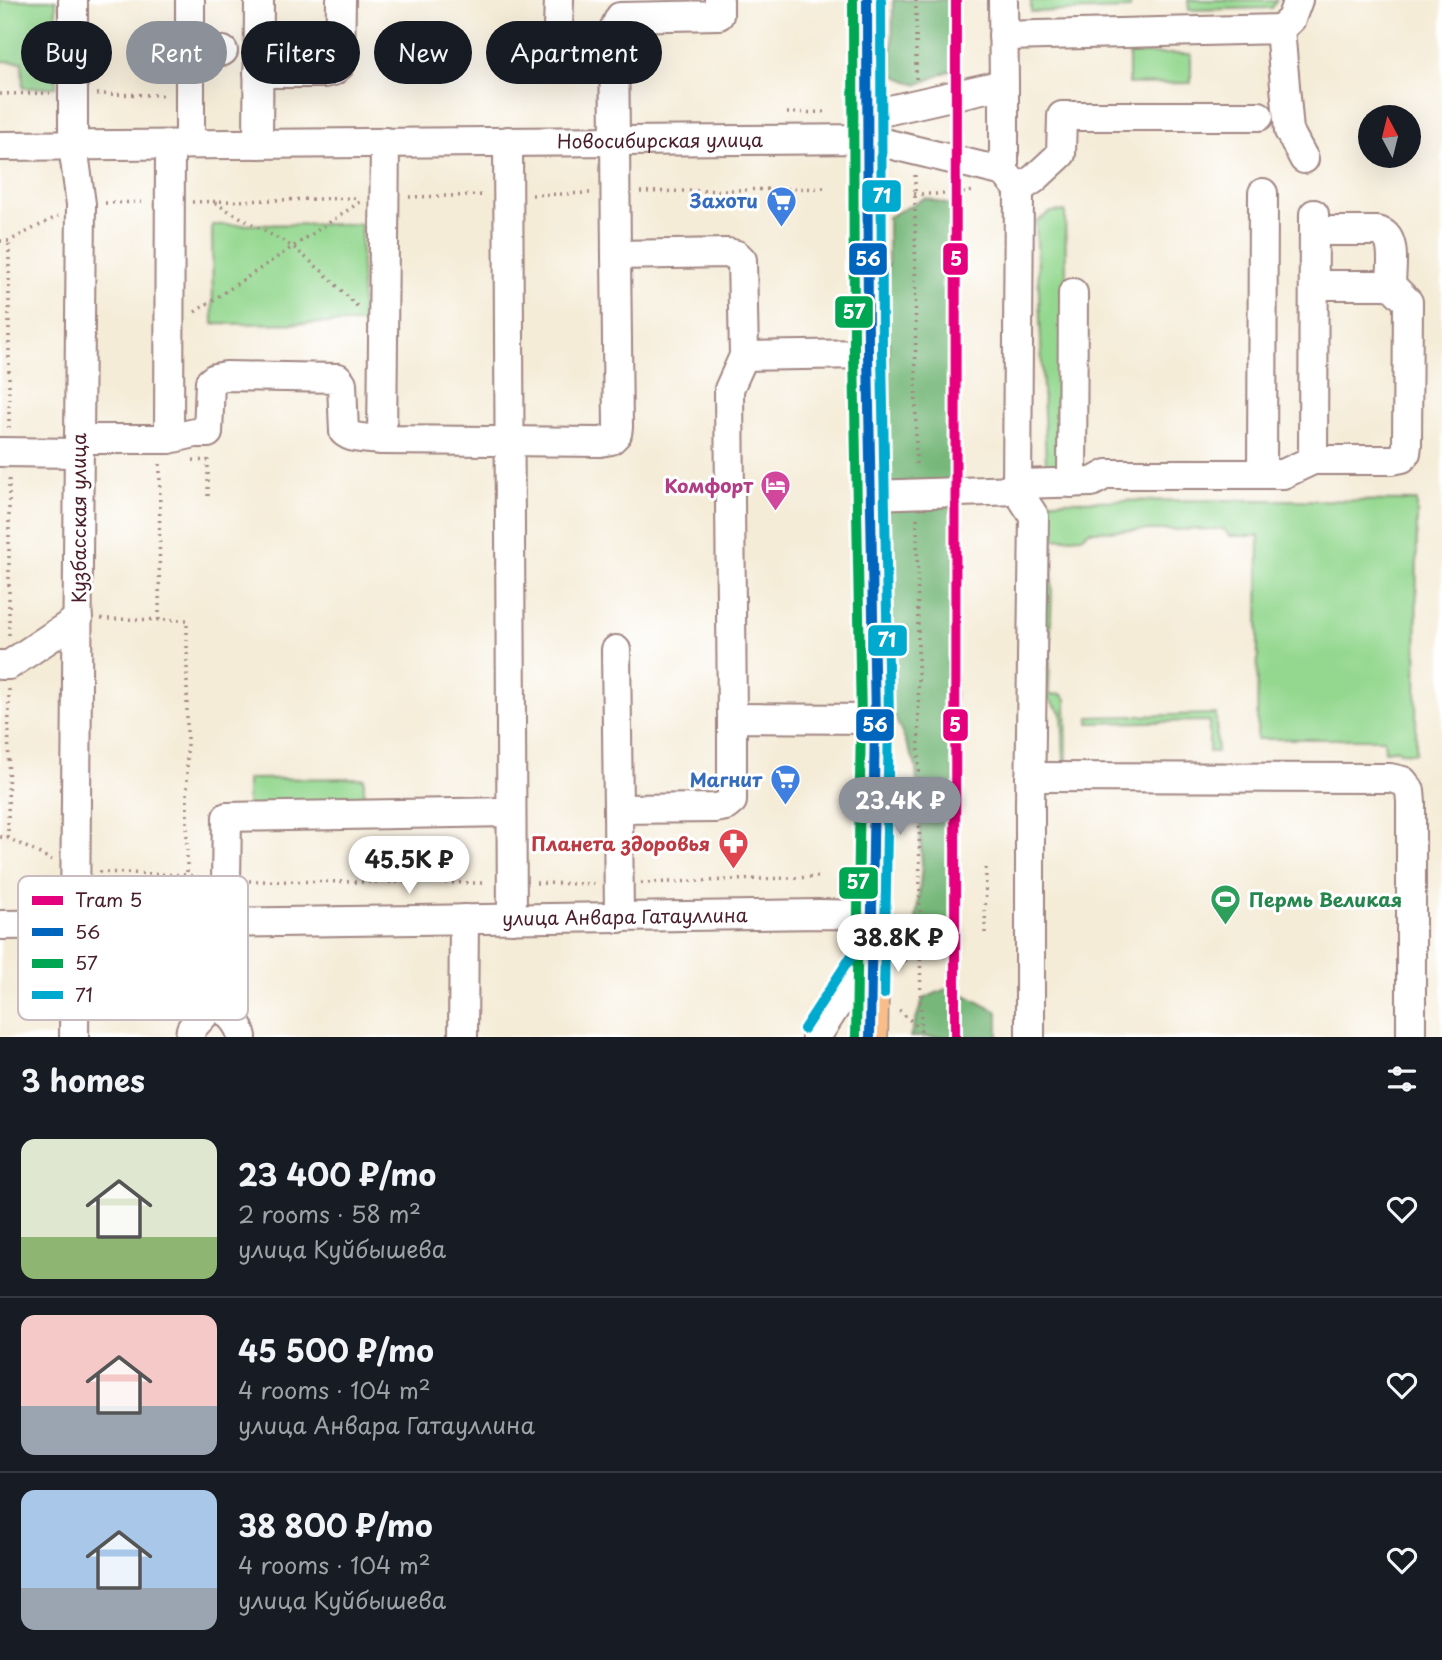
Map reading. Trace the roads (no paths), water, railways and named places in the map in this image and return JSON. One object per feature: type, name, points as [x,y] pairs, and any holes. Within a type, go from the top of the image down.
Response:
[{"type":"main road","points":[[867,0],[868,354],[875,719],[871,915],[884,962],[870,1037]]},
{"type":"street","name":"Кузбасская улица","points":[[73,0],[74,146],[82,204],[75,876]]},
{"type":"street","points":[[190,0],[190,21]]},
{"type":"street","points":[[259,0],[259,21]]},
{"type":"street","points":[[341,0],[341,21]]},
{"type":"street","points":[[4,452],[165,439],[195,433],[208,447],[209,390],[210,382],[215,377],[338,378],[342,383],[344,432],[347,436],[383,440],[600,442],[611,439],[617,434],[614,29],[617,9],[719,15],[719,0]]},
{"type":"street","points":[[1003,0],[1004,84],[1011,181],[1017,487],[1034,516],[1030,1037]]},
{"type":"street","points":[[1003,36],[1280,29],[1291,19],[1298,0]]},
{"type":"street","points":[[1280,29],[1289,131],[1304,159]]},
{"type":"street","points":[[165,439],[180,144],[186,84]]},
{"type":"street","points":[[258,84],[258,144]]},
{"type":"street","points":[[868,127],[1004,84]]},
{"type":"street","points":[[1011,181],[1034,179],[1061,154],[1062,116],[1259,116]]},
{"type":"street","name":"Новосибирская улица","points":[[0,146],[614,141],[868,127],[1011,181]]},
{"type":"street","points":[[508,141],[509,441],[505,542],[512,919]]},
{"type":"street","points":[[383,440],[385,142]]},
{"type":"street","points":[[1262,474],[1263,193]]},
{"type":"street","points":[[1313,460],[1314,222],[1384,232],[1391,246],[1391,285]]},
{"type":"street","points":[[616,254],[737,255],[743,268],[744,356],[729,389],[732,801],[726,806],[715,808],[618,809]]},
{"type":"street","points":[[872,495],[1092,482],[1107,474],[1283,474],[1313,460],[1402,458],[1406,453],[1408,302],[1391,285],[1314,285]]},
{"type":"street","points":[[1072,482],[1073,293]]},
{"type":"street","points":[[744,356],[868,354]]},
{"type":"street","points":[[4,665],[78,619]]},
{"type":"street","points":[[616,650],[619,918]]},
{"type":"street","points":[[732,718],[875,719]]},
{"type":"street","points":[[1030,777],[1390,778],[1403,781],[1410,790],[1411,802],[1410,1037]]},
{"type":"street","points":[[226,876],[226,817],[510,811]]},
{"type":"street","name":"улица Анвара Гатауллина","points":[[248,922],[871,915]]},
{"type":"street","points":[[463,1037],[464,919]]},
{"type":"street","name":"улица Анвара Гатауллина","points":[[0,925],[18,925]]},
{"type":"street","points":[[816,1037],[884,962]]},
{"type":"street","points":[[190,1037],[191,1028],[199,1020]]},
{"type":"street","points":[[234,1020],[242,1037]]},
{"type":"tram line","name":"5","points":[[955,1037],[956,0]]},
{"type":"place","name":"Захоти","points":[[781,228]]},
{"type":"place","name":"Комфорт","points":[[776,513]]},
{"type":"place","name":"Магнит","points":[[785,807]]},
{"type":"place","name":"Планета здоровья","points":[[733,871]]},
{"type":"place","name":"Пермь Великая","points":[[1226,927]]}]
